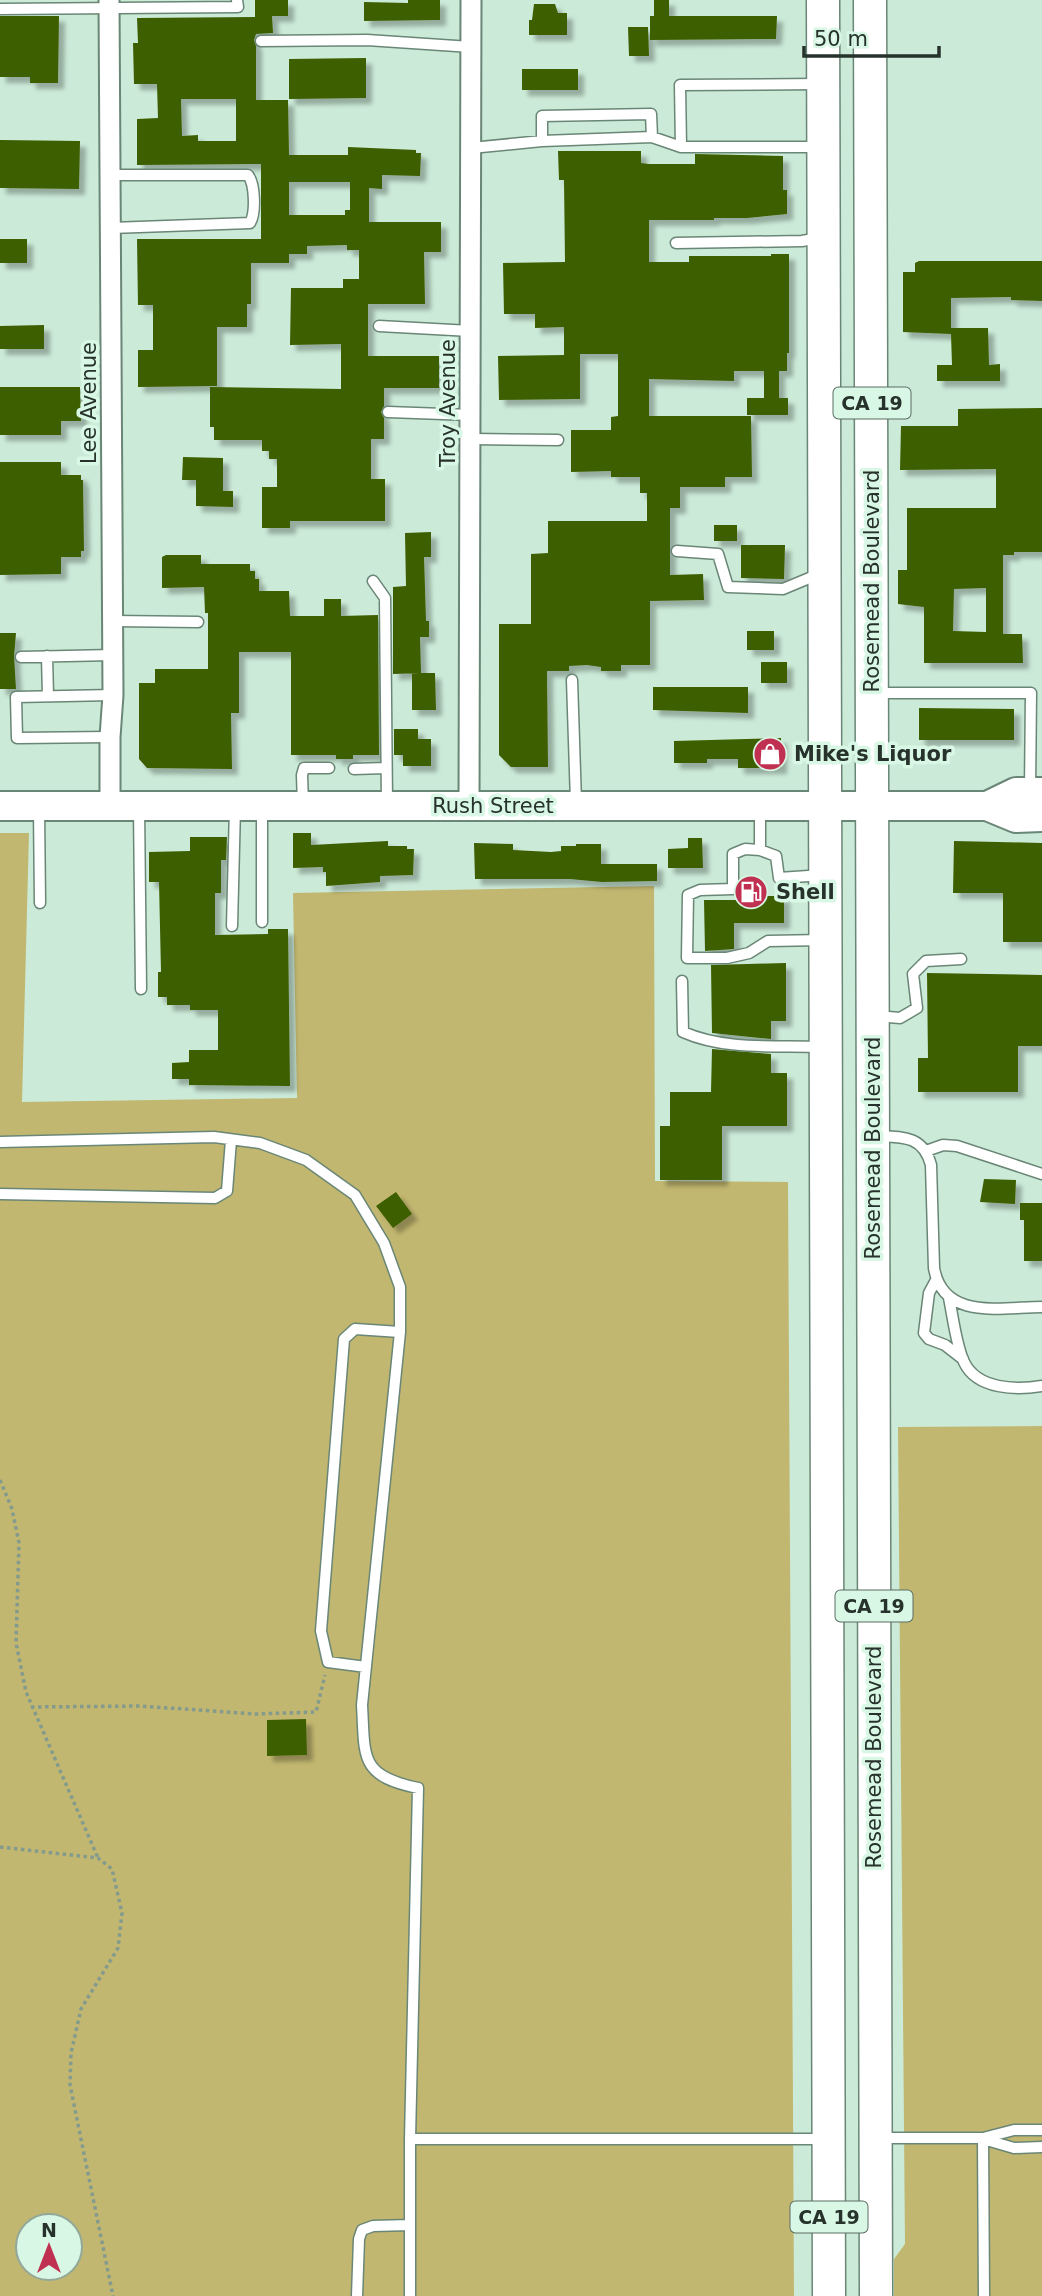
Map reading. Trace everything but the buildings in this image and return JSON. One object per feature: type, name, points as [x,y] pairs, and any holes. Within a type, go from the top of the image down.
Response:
[{"type":"main road","name":"CA 19","points":[[823,0],[830,2296]]},
{"type":"main road","name":"Rosemead Boulevard","points":[[870,0],[876,2296]]},
{"type":"main road","points":[[829,2139],[875,2138]]},
{"type":"street","name":"Troy Avenue","points":[[469,806],[471,0]]},
{"type":"street","name":"Lee Avenue","points":[[109,4],[113,621],[110,806]]},
{"type":"street","name":"Rush Street","points":[[0,806],[987,806],[1016,818],[1036,805]]},
{"type":"lane","points":[[0,9],[109,4],[238,7],[237,0]]},
{"type":"lane","points":[[261,41],[367,40],[471,47]]},
{"type":"lane","points":[[681,148],[680,85],[824,84]]},
{"type":"lane","points":[[542,141],[542,116],[652,114],[652,137]]},
{"type":"lane","points":[[471,148],[542,141],[652,137],[681,148],[824,147]]},
{"type":"lane","points":[[110,175],[248,175],[252,180],[253,217],[250,223],[111,228]]},
{"type":"lane","points":[[676,243],[802,241],[824,237]]},
{"type":"lane","points":[[379,326],[471,331]]},
{"type":"lane","points":[[388,412],[471,415]]},
{"type":"lane","points":[[471,439],[558,440]]},
{"type":"lane","points":[[677,551],[718,554],[728,587],[783,589],[826,571]]},
{"type":"lane","points":[[373,581],[385,598],[387,806]]},
{"type":"lane","points":[[113,621],[198,622]]},
{"type":"lane","points":[[22,657],[113,655]]},
{"type":"lane","points":[[47,656],[48,696]]},
{"type":"lane","points":[[572,680],[576,806]]},
{"type":"lane","points":[[873,693],[1031,693],[1036,805]]},
{"type":"lane","points":[[110,737],[16,738],[16,697],[113,695]]},
{"type":"lane","points":[[303,806],[304,768],[329,768]]},
{"type":"lane","points":[[354,769],[386,768]]},
{"type":"lane","points":[[760,805],[760,850]]},
{"type":"lane","points":[[39,806],[40,903]]},
{"type":"lane","points":[[139,806],[141,989]]},
{"type":"lane","points":[[249,806],[262,922]]},
{"type":"lane","points":[[232,926],[249,806]]},
{"type":"lane","points":[[827,875],[779,878],[776,856],[760,850],[744,849],[733,854],[733,889],[700,890],[688,895],[687,958],[727,958],[749,953],[768,941],[827,940]]},
{"type":"lane","points":[[873,1016],[900,1018],[917,1008],[913,974],[926,961],[961,959]]},
{"type":"lane","points":[[682,981],[683,1032],[703,1041],[752,1046],[827,1048]]},
{"type":"lane","points":[[872,1135],[914,1140],[926,1152],[931,1165],[936,1280],[929,1293],[924,1333],[929,1339],[945,1345],[963,1359]]},
{"type":"lane","points":[[0,1142],[214,1138],[260,1143],[306,1160],[355,1195],[384,1243],[400,1287],[400,1332],[362,1705],[365,1755],[373,1769],[393,1783],[418,1788],[410,2139],[410,2296]]},
{"type":"lane","points":[[0,1195],[215,1198],[227,1191],[231,1140]]},
{"type":"lane","points":[[926,1152],[943,1145],[957,1146],[1042,1174]]},
{"type":"lane","points":[[936,1280],[949,1298],[963,1359],[970,1371],[990,1384],[1012,1387],[1042,1386]]},
{"type":"lane","points":[[949,1298],[970,1307],[1042,1307]]},
{"type":"lane","points":[[366,1667],[328,1662],[321,1630],[344,1339],[355,1329],[400,1332]]},
{"type":"lane","points":[[875,2138],[983,2138],[1014,2130],[1042,2130]]},
{"type":"lane","points":[[983,2138],[1014,2148],[1042,2147]]},
{"type":"lane","points":[[983,2138],[984,2296]]},
{"type":"lane","points":[[410,2139],[829,2139]]},
{"type":"lane","points":[[357,2296],[359,2239],[362,2230],[373,2226],[410,2225]]},
{"type":"path","points":[[0,1480],[12,1509],[19,1543],[16,1643],[31,1707],[98,1858],[112,1869],[122,1913],[118,1948],[81,2009],[71,2053],[70,2085],[113,2296]]},
{"type":"path","points":[[31,1707],[140,1706],[256,1714],[316,1712],[328,1662]]},
{"type":"path","points":[[0,1847],[98,1858]]},
{"type":"shaded area","points":[[0,833],[29,833],[22,1102],[297,1098],[293,893],[654,886],[655,1181],[788,1182],[794,2296],[0,2296]]},
{"type":"shaded area","points":[[1042,1426],[1042,2296],[894,2296],[894,2259],[905,2244],[898,1427]]},
{"type":"place","name":"Mike's Liquor","points":[[770,754]]},
{"type":"place","name":"Shell","points":[[751,892]]}]
